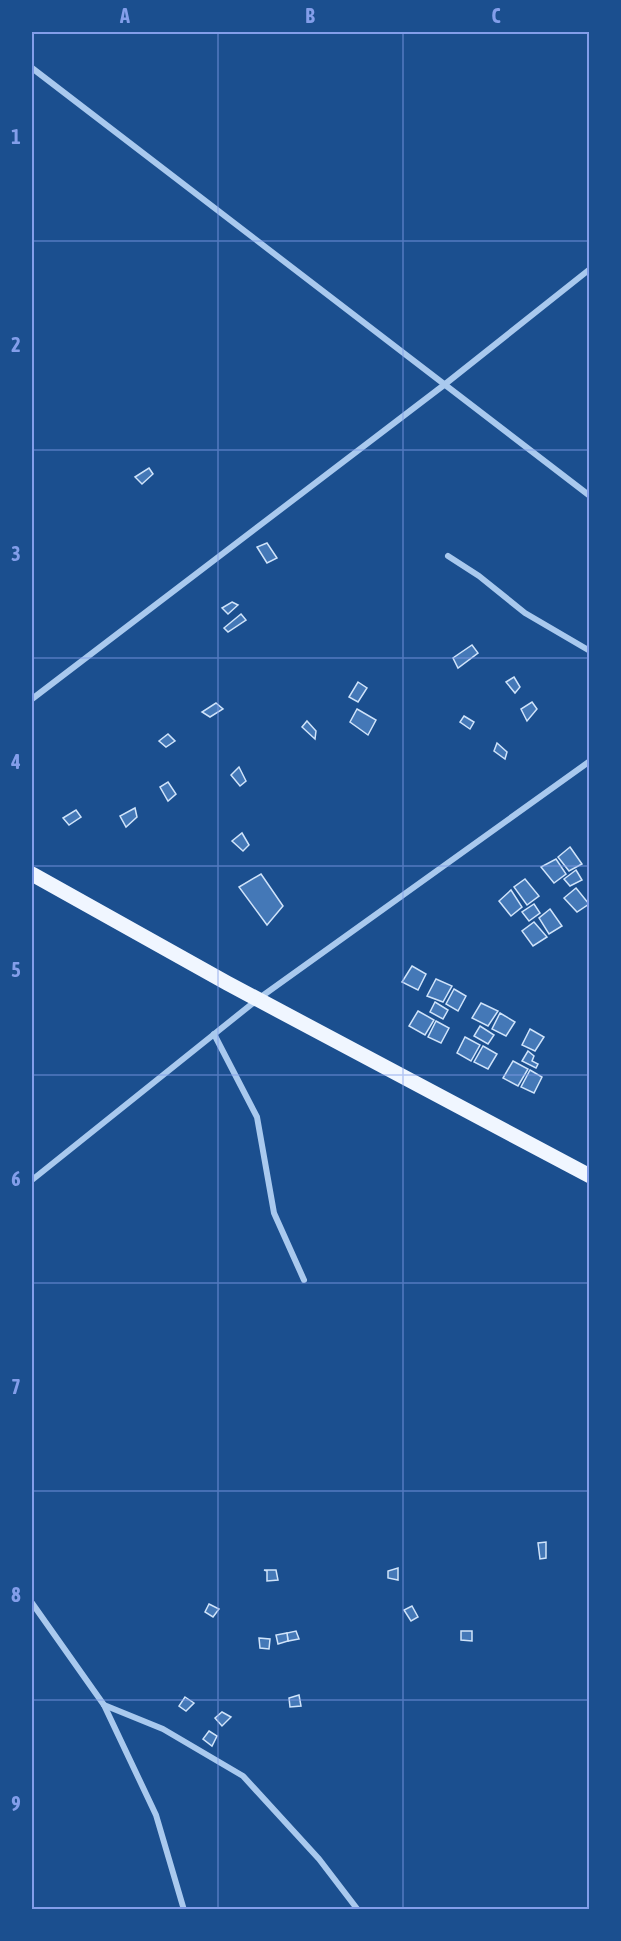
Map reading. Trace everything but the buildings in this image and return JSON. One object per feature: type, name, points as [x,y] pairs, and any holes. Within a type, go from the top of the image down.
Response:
[{"type":"main road","points":[[32,874],[258,999],[590,1176]]},
{"type":"street","points":[[32,68],[590,496]]},
{"type":"street","points":[[32,699],[444,385],[590,269]]},
{"type":"street","points":[[448,556],[479,576],[525,613],[590,651]]},
{"type":"street","points":[[32,1180],[258,999],[590,761]]},
{"type":"street","points":[[214,1034],[256,1117],[274,1213],[304,1280]]},
{"type":"street","points":[[32,1603],[104,1705],[156,1815],[184,1910]]},
{"type":"street","points":[[104,1705],[163,1729],[243,1776],[319,1859],[358,1910]]}]
